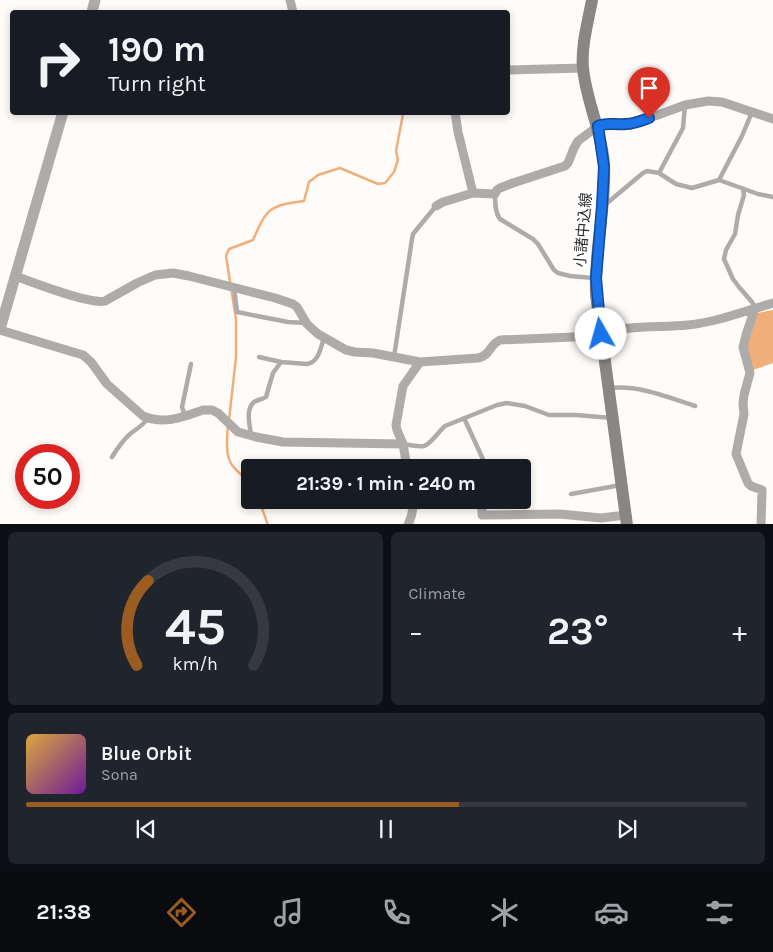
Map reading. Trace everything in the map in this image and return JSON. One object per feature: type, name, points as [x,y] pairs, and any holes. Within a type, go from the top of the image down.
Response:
[{"type":"main road","name":"小諸中込線","points":[[592,0],[583,52],[583,68],[590,102],[598,126],[604,167],[596,278],[601,334],[626,520]]},
{"type":"street","points":[[510,70],[583,68]]},
{"type":"street","points":[[436,206],[473,193],[495,194],[500,188],[565,166],[578,141],[602,124],[636,123],[685,105],[708,101],[773,119]]},
{"type":"street","points":[[61,115],[0,329],[83,355],[91,362],[107,384],[143,416],[148,418],[172,420],[208,409],[218,413],[238,432],[283,442],[365,445],[403,444]]},
{"type":"street","points":[[455,115],[473,193]]},
{"type":"street","points":[[15,276],[75,296],[101,302],[151,277],[168,273],[189,276],[293,304],[297,307],[307,324],[324,338],[346,350],[420,362],[478,358],[484,356],[500,340],[597,336],[606,332],[687,325],[709,322],[773,303]]},
{"type":"street","points":[[755,308],[743,347],[750,373],[744,395],[744,414],[736,454],[748,483],[762,490],[761,524]]},
{"type":"street","points":[[406,459],[403,444],[396,425],[403,386],[420,362]]},
{"type":"street","points":[[408,524],[413,509]]},
{"type":"street","points":[[482,520],[560,514],[579,521],[601,518],[626,520]]},
{"type":"lane","points":[[659,173],[683,128],[685,105]]},
{"type":"lane","points":[[719,180],[752,112]]},
{"type":"lane","points":[[602,206],[647,171],[659,173],[676,184],[692,188],[719,180],[758,194],[773,197]]},
{"type":"lane","points":[[743,189],[744,194],[735,234],[726,250],[724,259],[733,279],[755,308]]},
{"type":"lane","points":[[495,194],[498,217],[533,239],[554,270],[563,275],[596,278]]},
{"type":"lane","points":[[394,357],[413,234],[436,206]]},
{"type":"lane","points":[[232,287],[237,312],[307,324]]},
{"type":"lane","points":[[259,357],[281,362],[307,364],[314,362],[324,338]]},
{"type":"lane","points":[[252,436],[249,416],[250,408],[255,401],[266,397],[274,373],[281,362]]},
{"type":"lane","points":[[185,416],[182,407],[191,364]]},
{"type":"lane","points":[[609,389],[620,387],[645,390],[695,406]]},
{"type":"lane","points":[[403,444],[427,445],[445,426],[497,404],[507,403],[525,406],[548,415],[613,418]]},
{"type":"lane","points":[[112,457],[121,443],[145,423],[148,418]]},
{"type":"lane","points":[[464,418],[483,459]]},
{"type":"lane","points":[[571,494],[622,485]]},
{"type":"shaded area","points":[[773,310],[773,363],[753,370],[746,349],[757,313]]},
{"type":"waterway","points":[[229,420],[236,357],[236,319],[226,256],[229,249],[253,240],[260,224],[273,208],[304,201],[309,182],[318,175],[340,168],[378,184],[385,183],[394,172],[398,160],[396,151],[403,115]]},
{"type":"waterway","points":[[228,425],[228,456],[232,465],[241,474]]},
{"type":"waterway","points":[[262,509],[268,524]]},
{"type":"route","points":[[601,334],[596,295],[596,278],[604,167],[598,126],[602,124],[636,123],[649,118]]}]
